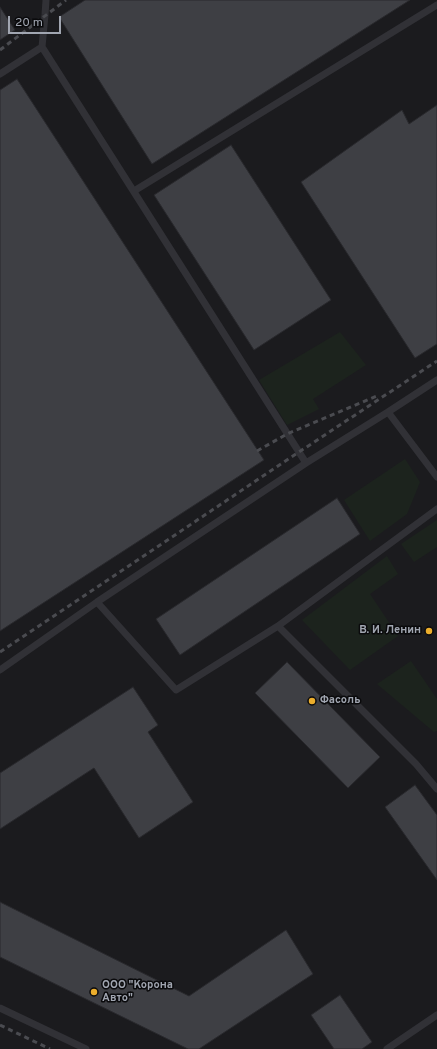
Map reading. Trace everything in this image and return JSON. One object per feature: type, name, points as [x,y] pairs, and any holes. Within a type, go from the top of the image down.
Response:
[{"type":"lane","points":[[46,0],[42,48],[306,463]]},
{"type":"lane","points":[[134,191],[437,5]]},
{"type":"lane","points":[[0,74],[42,48]]},
{"type":"lane","points":[[0,670],[97,602],[306,463],[437,380]]},
{"type":"lane","points":[[388,412],[437,477]]},
{"type":"lane","points":[[97,602],[176,690],[278,626],[437,509]]},
{"type":"lane","points":[[278,626],[416,764],[437,789]]},
{"type":"lane","points":[[0,1008],[86,1049]]},
{"type":"lane","points":[[387,1049],[437,1015]]},
{"type":"shaded area","points":[[0,0],[437,0],[437,1049],[0,1049]]},
{"type":"shaded area","points":[[340,332],[366,365],[313,399],[319,409],[287,425],[259,380]]},
{"type":"shaded area","points":[[405,459],[420,482],[407,514],[370,541],[344,500]]},
{"type":"shaded area","points":[[437,520],[437,547],[414,562],[401,544]]},
{"type":"shaded area","points":[[387,556],[398,574],[370,594],[398,636],[350,670],[302,620]]},
{"type":"shaded area","points":[[411,661],[437,699],[437,731],[434,732],[377,684]]},
{"type":"building","points":[[85,0],[410,0],[152,164],[59,17]]},
{"type":"building","points":[[0,7],[15,30],[0,40]]},
{"type":"building","points":[[17,79],[264,460],[0,631],[0,90]]},
{"type":"building","points":[[437,105],[437,344],[415,358],[301,182],[402,110],[409,124]]},
{"type":"building","points":[[231,145],[331,300],[254,350],[154,195]]},
{"type":"building","points":[[337,498],[360,534],[180,655],[156,619]]},
{"type":"building","points":[[287,662],[380,757],[348,788],[255,693]]},
{"type":"building","points":[[133,687],[158,725],[148,732],[193,802],[139,838],[94,768],[0,829],[0,773]]},
{"type":"building","points":[[415,785],[437,815],[437,880],[385,807]]},
{"type":"building","points":[[0,902],[189,996],[286,930],[313,974],[199,1049],[188,1049],[0,957]]},
{"type":"building","points":[[340,995],[372,1042],[362,1049],[334,1049],[311,1015]]},
{"type":"railway","points":[[0,50],[66,0]]},
{"type":"railway","points":[[0,652],[437,361]]},
{"type":"railway","points":[[257,451],[287,434],[379,395]]},
{"type":"railway","points":[[0,1025],[50,1049]]},
{"type":"place","name":"В. И. Ленин","points":[[429,631]]},
{"type":"place","name":"Фасоль","points":[[312,701]]},
{"type":"place","name":"ООО \"Корона Авто\"","points":[[94,992]]}]
